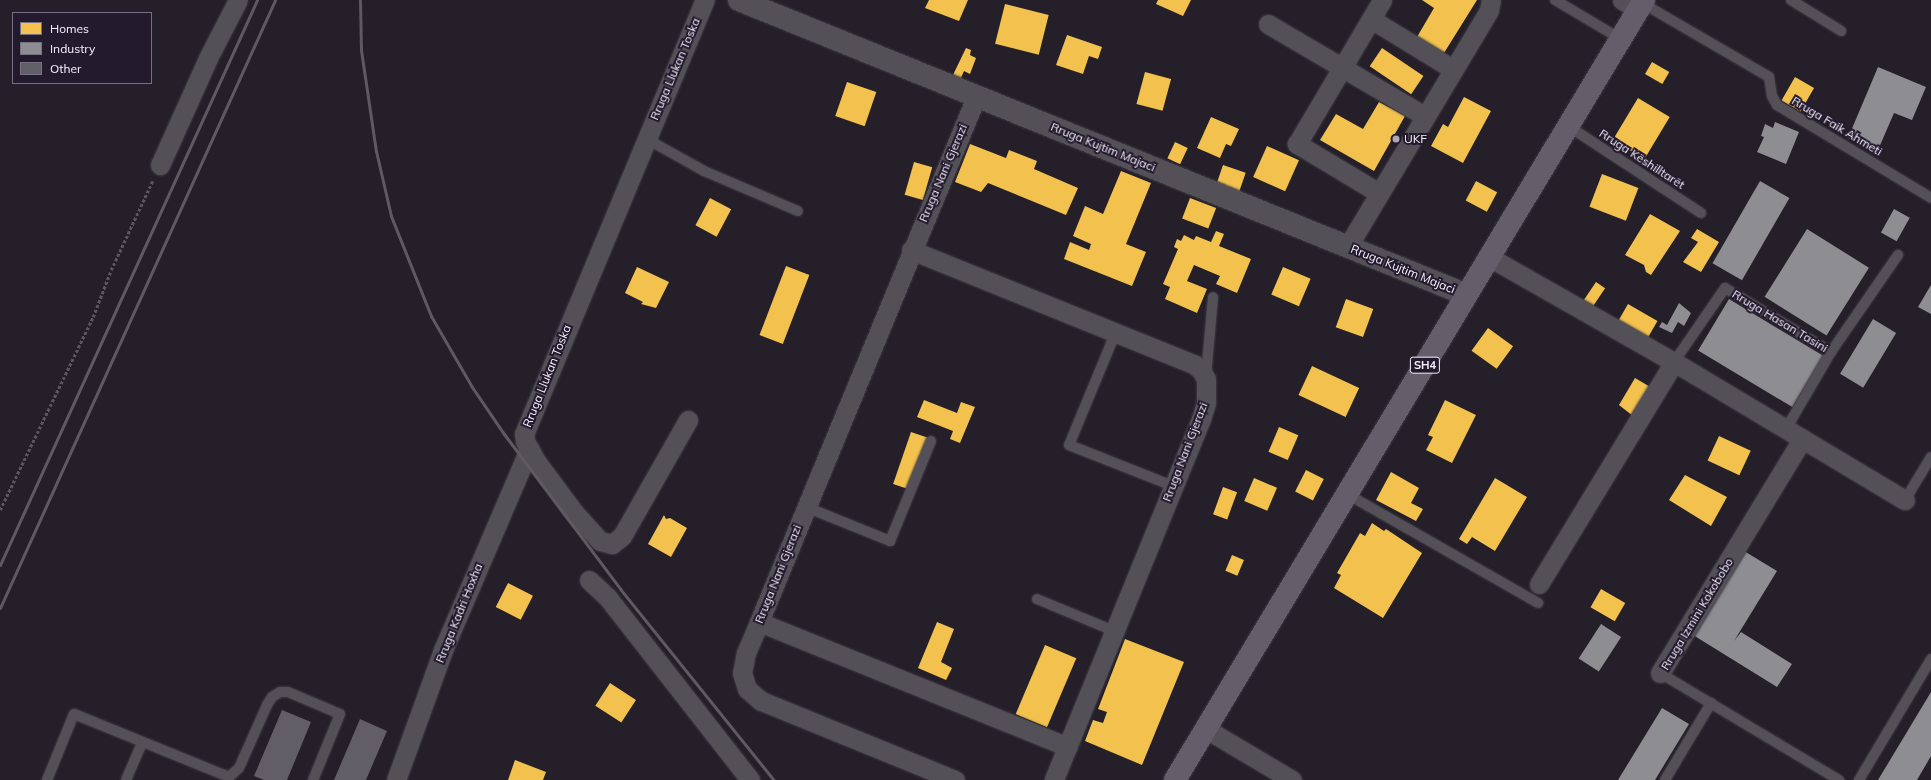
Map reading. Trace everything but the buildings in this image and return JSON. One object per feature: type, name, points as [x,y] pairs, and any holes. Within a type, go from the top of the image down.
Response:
[{"type":"main road","name":"SH4","points":[[1175,780],[1621,39],[1637,3]]},
{"type":"street","points":[[160,164],[208,58],[238,0]]},
{"type":"street","name":"Rruga Llukan Toska","points":[[688,420],[622,536],[612,544],[600,541],[573,511],[529,449],[524,434],[645,138],[705,0]]},
{"type":"street","name":"Rruga Kujtim Majaci","points":[[740,0],[1467,295]]},
{"type":"street","points":[[1379,194],[1297,144],[1382,0]]},
{"type":"street","points":[[1348,246],[1489,10],[1492,0]]},
{"type":"street","points":[[1371,19],[1454,69]]},
{"type":"street","points":[[1268,24],[1425,116]]},
{"type":"street","name":"Rruga Nani Gjerazi","points":[[955,780],[775,708],[752,695],[743,682],[742,673],[746,653],[911,250],[976,97]]},
{"type":"street","points":[[911,250],[1115,334],[1195,365],[1201,370],[1206,379]]},
{"type":"street","points":[[1489,258],[1674,362],[1905,500]]},
{"type":"street","name":"Rruga Hasan Tasini","points":[[1539,584],[1674,362]]},
{"type":"street","name":"Rruga Nani Gjerazi","points":[[1054,780],[1206,403],[1206,379]]},
{"type":"street","name":"Rruga Izmini Kokobobo","points":[[1660,673],[1802,439]]},
{"type":"street","name":"Rruga Kadri Hoxha","points":[[396,780],[443,650],[529,449]]},
{"type":"street","points":[[589,580],[608,598],[750,780]]},
{"type":"street","points":[[759,622],[1068,747]]},
{"type":"street","points":[[1206,729],[1292,780]]},
{"type":"lane","points":[[1555,0],[1621,39]]},
{"type":"lane","points":[[1791,0],[1841,31]]},
{"type":"lane","name":"Rruga Faik Ahmeti","points":[[1637,3],[1769,77],[1772,96],[1777,105],[1931,198]]},
{"type":"lane","name":"Rruga Këshilltarët","points":[[1568,126],[1702,213]]},
{"type":"lane","points":[[645,138],[704,171],[798,211]]},
{"type":"lane","name":"Rruga Hasan Tasini","points":[[1674,362],[1725,288],[1832,352],[1898,255]]},
{"type":"lane","points":[[1206,379],[1209,322],[1213,296]]},
{"type":"lane","points":[[1115,334],[1069,445],[1172,486]]},
{"type":"lane","points":[[1786,429],[1832,352]]},
{"type":"lane","points":[[806,507],[890,541],[931,441]]},
{"type":"lane","points":[[1905,500],[1931,457]]},
{"type":"lane","points":[[1347,494],[1538,603]]},
{"type":"lane","points":[[1037,599],[1114,631]]},
{"type":"lane","points":[[1859,780],[1931,659]]},
{"type":"lane","name":"Rruga Izmini Kokobobo","points":[[1660,673],[1839,780]]},
{"type":"lane","points":[[47,780],[74,714],[221,778],[229,777],[236,774],[272,697],[280,692],[288,692],[340,714],[313,780]]},
{"type":"lane","points":[[1665,780],[1711,703]]},
{"type":"lane","points":[[126,780],[142,743]]},
{"type":"path","points":[[0,510],[93,317],[111,270],[160,164]]},
{"type":"railway","points":[[0,565],[257,0]]},
{"type":"railway","points":[[0,608],[275,0]]},
{"type":"railway","points":[[360,0],[361,50],[376,151],[391,216],[431,316],[472,387],[504,434],[621,590],[774,780]]},
{"type":"place","name":"UKF","points":[[1396,139]]}]
